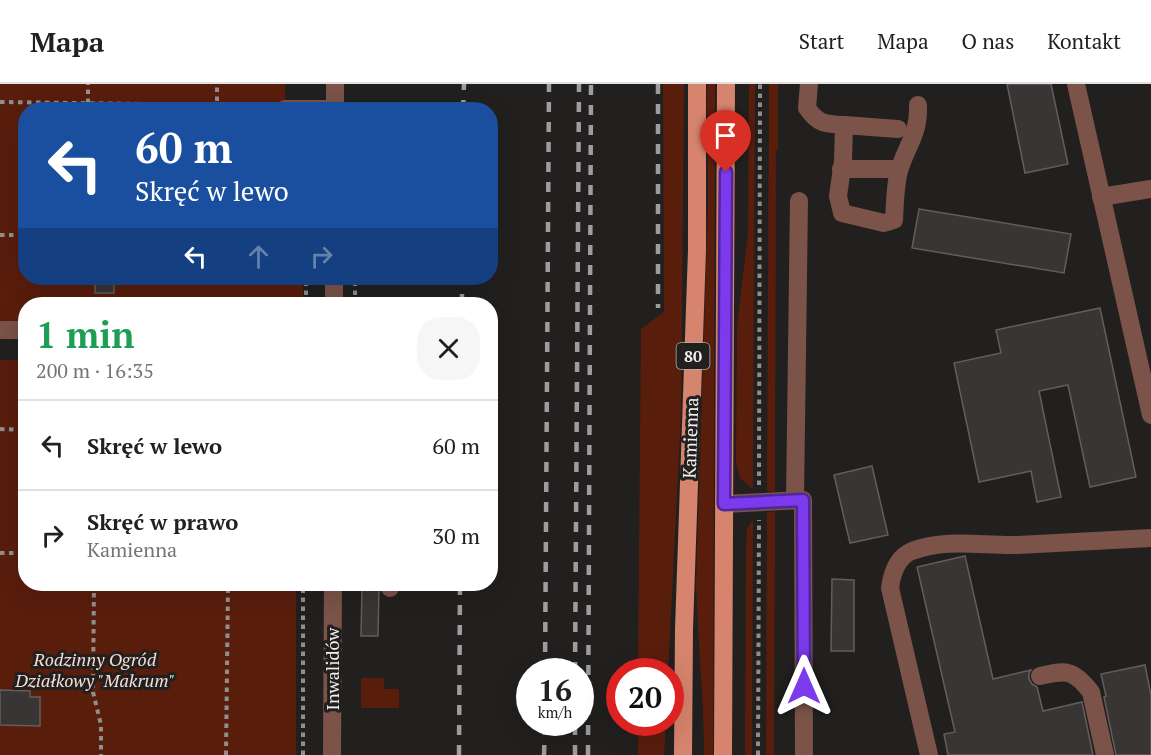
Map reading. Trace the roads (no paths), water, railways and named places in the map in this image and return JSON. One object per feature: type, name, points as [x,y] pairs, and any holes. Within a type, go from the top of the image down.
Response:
[{"type":"main road","name":"Kamienna","points":[[683,755],[684,629],[697,250],[697,84]]},
{"type":"main road","name":"Kamienna","points":[[723,755],[726,84]]},
{"type":"street","points":[[335,84],[335,102]]},
{"type":"street","points":[[809,84],[807,108],[814,118],[826,124],[898,129]]},
{"type":"street","points":[[1076,84],[1151,415]]},
{"type":"street","points":[[844,125],[843,161],[837,196],[842,213],[884,223],[894,220],[899,169],[915,134],[919,115],[918,105]]},
{"type":"street","points":[[841,169],[899,169]]},
{"type":"street","points":[[1101,197],[1151,189]]},
{"type":"street","points":[[795,500],[799,201]]},
{"type":"street","points":[[0,330],[18,330]]},
{"type":"street","points":[[724,504],[803,500],[804,755]]},
{"type":"street","points":[[929,755],[891,588],[893,572],[903,556],[912,551],[946,543],[1015,545],[1151,538]]},
{"type":"street","name":"Inwalidów","points":[[332,755],[333,591]]},
{"type":"street","points":[[1040,675],[1062,671],[1076,676],[1085,684],[1091,692],[1105,755]]},
{"type":"railway","points":[[463,102],[464,84]]},
{"type":"railway","points":[[545,658],[549,84]]},
{"type":"railway","points":[[575,658],[579,84]]},
{"type":"railway","points":[[588,755],[591,84]]},
{"type":"railway","points":[[658,84],[658,308]]},
{"type":"railway","points":[[462,285],[462,297]]},
{"type":"railway","points":[[459,755],[460,591]]},
{"type":"railway","points":[[544,755],[545,736]]},
{"type":"railway","points":[[575,736],[575,755]]},
{"type":"park label","name":"Rodzinny Ogród Działkowy \"Makrum\"","points":[[95,669]]}]
